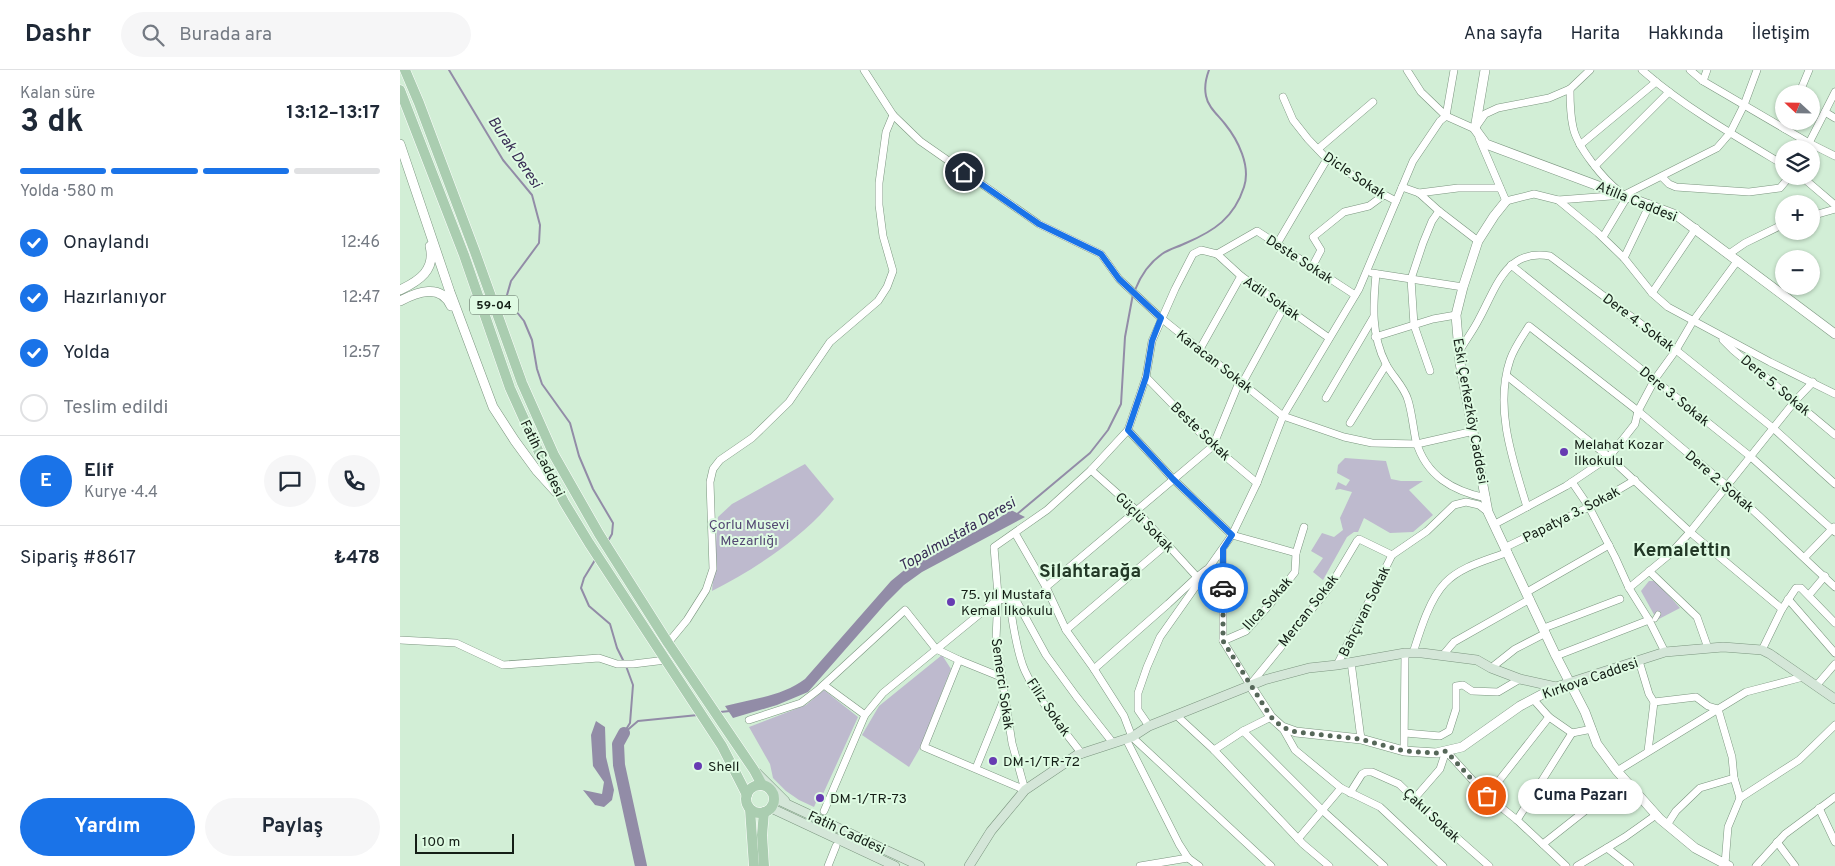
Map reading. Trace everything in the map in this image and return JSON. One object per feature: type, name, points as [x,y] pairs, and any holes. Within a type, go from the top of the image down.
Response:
[{"type":"main road","name":"Fatih Caddesi","points":[[405,70],[475,252],[522,383],[554,454],[599,534],[668,643]]},
{"type":"main road","name":"Fatih Caddesi","points":[[400,90],[460,246],[510,388],[564,502],[722,746],[747,795]]},
{"type":"main road","name":"59-04","points":[[668,643],[754,770]]},
{"type":"main road","name":"Kırkova Caddesi","points":[[1556,687],[1665,652],[1723,647],[1762,650],[1835,699]]},
{"type":"main road","points":[[969,866],[991,832],[1025,790],[1082,754],[1129,738],[1148,726],[1250,685],[1309,668],[1409,653],[1443,655],[1476,660],[1520,679],[1556,687]]},
{"type":"main road","points":[[754,770],[762,785],[772,791],[762,835],[764,866]]},
{"type":"main road","points":[[754,770],[789,805]]},
{"type":"main road","points":[[754,866],[750,809],[746,801],[751,788],[762,785]]},
{"type":"main road","name":"Fatih Caddesi","points":[[770,806],[789,805],[920,866]]},
{"type":"main road","name":"Fatih Caddesi","points":[[770,806],[820,832],[895,866]]},
{"type":"main road","points":[[750,809],[758,813],[770,806]]},
{"type":"street","name":"Karacan Sokak","points":[[864,70],[893,115],[920,141],[1039,224],[1101,254],[1127,288],[1142,299],[1161,318],[1283,416],[1344,438],[1372,443],[1418,444],[1474,430]]},
{"type":"street","points":[[1406,70],[1421,92],[1446,116],[1475,129]]},
{"type":"street","points":[[1148,726],[1138,710],[1138,693],[1160,636],[1232,535],[1257,483],[1283,416],[1367,272],[1413,161],[1446,116],[1454,70]]},
{"type":"street","points":[[1485,70],[1475,129],[1506,201],[1534,194],[1558,200],[1626,196],[1717,148],[1730,133],[1744,105],[1757,70]]},
{"type":"street","points":[[1475,129],[1485,114],[1498,108],[1549,98],[1570,89],[1590,70]]},
{"type":"street","points":[[1642,70],[1669,92],[1730,133],[1775,160]]},
{"type":"street","points":[[1690,70],[1703,81],[1775,124]]},
{"type":"street","points":[[1703,81],[1707,70]]},
{"type":"street","points":[[1803,85],[1809,70]]},
{"type":"street","points":[[1580,145],[1656,82]]},
{"type":"street","points":[[1570,89],[1570,110],[1573,129],[1580,145],[1601,176],[1626,196]]},
{"type":"street","points":[[1595,166],[1669,92]]},
{"type":"street","points":[[1810,140],[1835,92]]},
{"type":"street","name":"Dicle Sokak","points":[[1283,96],[1293,120],[1327,159],[1396,201]]},
{"type":"street","points":[[1318,150],[1373,102]]},
{"type":"street","points":[[1825,112],[1835,118]]},
{"type":"street","points":[[668,643],[687,620],[706,590],[713,569],[710,482],[713,469],[720,460],[752,438],[789,402],[830,342],[878,301],[887,287],[893,271],[882,236],[879,183],[886,132],[893,115]]},
{"type":"street","name":"Atilla Caddesi","points":[[1475,129],[1486,144],[1676,215],[1696,228],[1835,334]]},
{"type":"street","points":[[1785,130],[1799,140]]},
{"type":"street","points":[[400,144],[462,326],[493,407],[537,471],[564,502]]},
{"type":"street","points":[[1820,151],[1835,156]]},
{"type":"street","points":[[1277,244],[1327,159]]},
{"type":"street","points":[[1662,177],[1669,184],[1676,187],[1749,192],[1780,188],[1782,185]]},
{"type":"street","points":[[1811,185],[1835,207],[1820,213]]},
{"type":"street","name":"Dicle Sokak","points":[[1402,187],[1420,193],[1439,211],[1478,241]]},
{"type":"street","points":[[1420,193],[1458,188],[1500,188]]},
{"type":"street","points":[[1312,267],[1321,250],[1313,237],[1344,212],[1369,206],[1384,195]]},
{"type":"street","points":[[1603,237],[1626,196]]},
{"type":"street","points":[[1558,200],[1603,237],[1624,258],[1652,293],[1668,307],[1770,362],[1835,394]]},
{"type":"street","name":"Eski Çerkezköy Caddesi","points":[[1488,512],[1458,352],[1456,315],[1478,241],[1506,201]]},
{"type":"street","points":[[1624,258],[1650,204]]},
{"type":"street","points":[[1430,370],[1414,325],[1411,279],[1432,221],[1439,211]]},
{"type":"street","points":[[400,290],[422,278],[430,265],[432,252],[423,214]]},
{"type":"street","points":[[1652,293],[1696,228]]},
{"type":"street","points":[[1729,254],[1745,243],[1775,228]]},
{"type":"street","name":"Deste Sokak","points":[[1217,254],[1257,231],[1355,295]]},
{"type":"street","points":[[1198,866],[1188,858],[1179,844],[1129,738],[1124,716],[1094,668],[1066,630],[1046,587],[1015,533],[1047,510],[1092,470],[1128,430],[1146,377],[1152,341],[1161,318],[1193,254],[1200,250],[1217,254]]},
{"type":"street","name":"Adil Sokak","points":[[1217,254],[1241,276],[1329,338]]},
{"type":"street","name":"Dere 4. Sokak","points":[[1458,352],[1478,321],[1500,277],[1511,265],[1536,254],[1550,256],[1676,350],[1773,428],[1835,484]]},
{"type":"street","points":[[1495,524],[1572,482],[1609,457],[1635,424],[1638,411],[1654,379],[1676,350],[1693,321],[1738,260]]},
{"type":"street","name":"Dere 3. Sokak","points":[[1511,265],[1751,457],[1834,529]]},
{"type":"street","points":[[1367,272],[1463,287]]},
{"type":"street","points":[[1376,274],[1373,317],[1375,337],[1386,365],[1408,398],[1418,444],[1425,463],[1448,486],[1461,492],[1486,498]]},
{"type":"street","points":[[1200,349],[1241,276]]},
{"type":"street","points":[[400,301],[413,294],[428,291],[440,293],[448,300],[462,326]]},
{"type":"street","points":[[1046,587],[1213,446],[1241,381],[1284,307]]},
{"type":"street","points":[[1375,337],[1433,319],[1456,315]]},
{"type":"street","points":[[1326,398],[1373,317]]},
{"type":"street","name":"Dere 2. Sokak","points":[[1507,376],[1509,361],[1529,326],[1638,411],[1727,486],[1835,587]]},
{"type":"street","name":"Dere 5. Sokak","points":[[1718,334],[1733,350],[1796,401],[1835,436]]},
{"type":"street","points":[[1350,423],[1386,365]]},
{"type":"street","points":[[1526,507],[1510,452],[1506,430],[1504,388],[1507,376],[1609,457],[1690,532],[1782,609]]},
{"type":"street","name":"Beste Sokak","points":[[1146,377],[1213,446],[1257,483]]},
{"type":"street","points":[[1629,588],[1670,554],[1690,532],[1773,428],[1813,382]]},
{"type":"street","points":[[1128,430],[1173,479],[1232,535],[1296,553]]},
{"type":"street","name":"Güçlü Sokak","points":[[1092,470],[1136,510],[1197,577]]},
{"type":"street","name":"Papatya 3. Sokak","points":[[1404,751],[1409,653],[1434,598],[1445,583],[1453,576],[1475,564],[1507,550],[1589,507],[1635,480]]},
{"type":"street","points":[[1572,482],[1589,507],[1609,544],[1629,588],[1654,618],[1665,652]]},
{"type":"street","name":"Bahçıvan Sokak","points":[[1337,665],[1392,555],[1426,531],[1454,505],[1466,502],[1479,505],[1488,512]]},
{"type":"street","points":[[1488,512],[1556,656],[1571,683],[1598,744],[1624,780],[1656,815],[1695,848],[1728,865],[1728,826],[1740,798],[1799,760],[1835,725]]},
{"type":"street","name":"Ilıca Sokak","points":[[1223,641],[1246,630],[1271,603],[1295,572],[1296,553],[1304,526]]},
{"type":"street","points":[[1805,557],[1834,529]]},
{"type":"street","name":"Semerci Sokak","points":[[1015,533],[994,547],[998,599],[996,639],[1012,742],[1025,790]]},
{"type":"street","name":"Mercan Sokak","points":[[1250,685],[1329,588],[1357,541],[1360,539],[1392,555]]},
{"type":"street","points":[[1066,630],[1167,544]]},
{"type":"street","points":[[1443,655],[1454,642],[1609,544]]},
{"type":"street","points":[[1223,549],[1223,641],[1250,685]]},
{"type":"street","points":[[1094,668],[1197,577],[1210,568]]},
{"type":"street","points":[[1649,571],[1697,617],[1708,648]]},
{"type":"street","points":[[1809,595],[1825,576]]},
{"type":"street","points":[[1762,650],[1782,609],[1796,588],[1801,588],[1809,595],[1835,623]]},
{"type":"street","points":[[1491,668],[1515,649],[1545,630],[1620,598]]},
{"type":"street","points":[[824,811],[865,715],[883,693],[998,599],[1016,602],[1020,607],[1046,655],[1113,743]]},
{"type":"street","points":[[1788,599],[1835,653]]},
{"type":"street","name":"Filiz Sokak","points":[[1010,600],[1025,671],[1049,710],[1082,754]]},
{"type":"street","points":[[749,720],[801,702],[824,685],[905,610],[936,649],[1001,677]]},
{"type":"street","points":[[1556,656],[1654,618]]},
{"type":"street","points":[[400,640],[456,643],[504,665],[599,658],[617,664],[666,660]]},
{"type":"street","points":[[959,660],[924,747],[1025,790]]},
{"type":"street","points":[[1639,661],[1649,694],[1654,702],[1648,751]]},
{"type":"street","points":[[1351,662],[1360,739]]},
{"type":"street","points":[[1816,686],[1835,664]]},
{"type":"street","points":[[1617,771],[1746,692],[1803,677]]},
{"type":"street","points":[[1404,733],[1440,736],[1449,731],[1456,709],[1456,686],[1463,685],[1472,691],[1498,692],[1520,679]]},
{"type":"street","points":[[824,685],[865,715]]},
{"type":"street","name":"Kırkova Caddesi","points":[[1250,685],[1271,717],[1282,727],[1296,732],[1360,739],[1404,751],[1436,753],[1462,747],[1533,699],[1556,687]]},
{"type":"street","points":[[1654,702],[1696,697],[1708,706],[1718,710]]},
{"type":"street","points":[[976,768],[1004,699]]},
{"type":"street","points":[[1533,699],[1549,717],[1572,733],[1592,729]]},
{"type":"street","points":[[1718,710],[1732,757],[1734,778],[1740,798]]},
{"type":"street","points":[[1176,715],[1214,750],[1302,844],[1329,866]]},
{"type":"street","points":[[1214,750],[1243,731],[1271,717]]},
{"type":"street","points":[[1487,796],[1549,717]]},
{"type":"street","points":[[1282,727],[1295,750],[1341,788],[1380,807],[1443,866]]},
{"type":"street","points":[[1243,731],[1322,810],[1384,866]]},
{"type":"street","points":[[1517,820],[1572,733]]},
{"type":"street","points":[[1129,738],[1271,866]]},
{"type":"street","points":[[1414,799],[1440,769],[1446,751],[1487,796],[1517,820],[1566,866]]},
{"type":"street","name":"Çakıl Sokak","points":[[1350,793],[1362,774],[1372,772],[1399,784],[1489,866]]},
{"type":"street","points":[[1667,825],[1676,811],[1700,788],[1734,778]]},
{"type":"street","points":[[1544,844],[1624,780]]},
{"type":"street","points":[[1298,839],[1341,788]]},
{"type":"street","points":[[1756,866],[1778,842],[1835,797]]},
{"type":"street","points":[[1819,808],[1835,842]]},
{"type":"street","points":[[1576,866],[1656,815]]},
{"type":"street","points":[[1778,842],[1795,866]]},
{"type":"street","points":[[828,866],[836,846]]},
{"type":"street","points":[[1606,848],[1630,866]]},
{"type":"street","points":[[1140,866],[1188,858]]},
{"type":"green space","points":[[1345,458],[1386,461],[1391,479],[1423,481],[1409,490],[1433,515],[1413,532],[1390,533],[1364,518],[1358,532],[1354,532],[1347,537],[1323,580],[1313,572],[1323,558],[1311,551],[1322,533],[1334,537],[1343,530],[1340,518],[1352,492],[1340,489],[1335,490],[1338,482],[1346,486],[1350,480],[1337,473],[1338,465]]},
{"type":"green space","name":"Çorlu Musevi Mezarlığı","points":[[805,464],[834,499],[794,539],[745,573],[712,591],[718,517],[732,504]]},
{"type":"green space","points":[[1649,581],[1656,581],[1680,608],[1657,620],[1641,591]]},
{"type":"green space","points":[[942,655],[951,669],[920,748],[909,767],[862,735],[879,706]]},
{"type":"green space","points":[[824,690],[858,717],[823,794],[820,793],[814,807],[786,791],[773,778],[770,764],[749,727],[806,705]]},
{"type":"shaded area","points":[[1011,510],[1025,517],[922,572],[904,585],[808,692],[777,705],[733,718],[725,706],[777,693],[805,679],[891,581],[908,567],[993,522]]},
{"type":"shaded area","points":[[596,721],[605,727],[606,757],[614,790],[612,800],[604,807],[595,805],[583,790],[602,794],[604,782],[593,766],[591,735]]},
{"type":"waterway","name":"Burak Deresi","points":[[449,70],[503,160],[532,195],[540,225],[539,243],[511,281],[507,295],[512,306],[524,321],[532,340],[537,369],[542,384],[570,423],[579,456],[593,489],[613,523],[612,534],[608,541]]},
{"type":"waterway","name":"Topalmustafa Deresi","points":[[1135,290],[1140,279],[1153,261],[1168,251],[1205,234],[1222,222],[1235,207],[1244,187],[1246,171],[1239,145],[1207,100],[1205,86],[1209,70]]},
{"type":"waterway","name":"Topalmustafa Deresi","points":[[1016,515],[1090,453],[1108,430],[1121,404],[1125,337],[1133,294]]},
{"type":"waterway","name":"Burak Deresi","points":[[595,560],[584,578],[581,588],[589,606],[610,624],[617,648],[624,662]]},
{"type":"waterway","name":"Burak Deresi","points":[[625,731],[630,723],[633,685],[626,666]]},
{"type":"waterway","name":"Topalmustafa Deresi","points":[[720,712],[730,711]]},
{"type":"waterway","name":"Topalmustafa Deresi","points":[[624,733],[638,721],[698,715]]},
{"type":"waterway","points":[[624,733],[618,744],[619,765],[641,866]]},
{"type":"way so far","points":[[1223,588],[1223,641],[1271,717],[1282,727],[1296,732],[1360,739],[1404,751],[1436,753],[1446,751],[1487,796]]},
{"type":"place","name":"Melahat Kozar İlkokulu","points":[[1564,452]]},
{"type":"place","name":"75. yıl Mustafa Kemal İlkokulu","points":[[951,602]]},
{"type":"place","name":"DM-1/TR-72","points":[[993,761]]},
{"type":"place","name":"Shell","points":[[698,766]]},
{"type":"place","name":"Cuma Pazarı","points":[[1487,796]]},
{"type":"place","name":"DM-1/TR-73","points":[[820,798]]},
{"type":"district","name":"Kemalettin","points":[[1682,549]]},
{"type":"district","name":"Silahtarağa","points":[[1090,570]]},
{"type":"route","points":[[964,172],[1039,224],[1101,254],[1127,288],[1142,299],[1161,318],[1148,354],[1146,377],[1128,430],[1173,479],[1232,535],[1223,549],[1223,588]]}]
